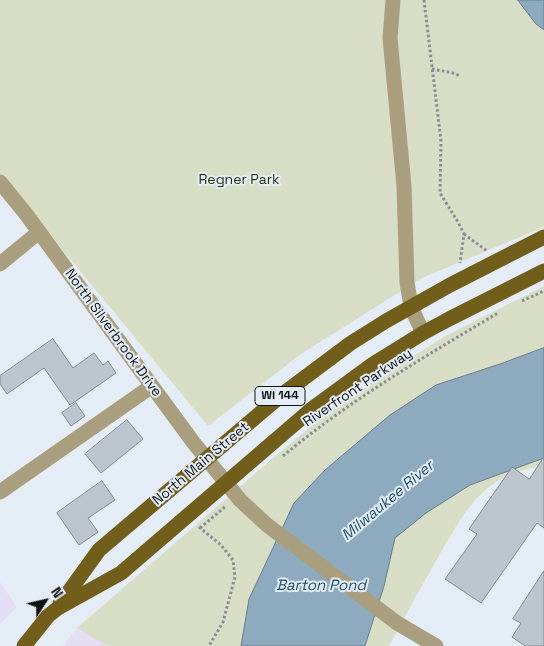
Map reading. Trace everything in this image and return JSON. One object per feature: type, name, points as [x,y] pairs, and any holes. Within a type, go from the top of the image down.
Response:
[{"type":"main road","name":"North Main Street","points":[[58,608],[99,550],[291,388],[351,343],[411,307],[544,237]]},
{"type":"main road","name":"North Main Street","points":[[24,646],[48,616],[58,608],[121,573],[314,408],[372,364],[424,333],[544,272]]},
{"type":"street","points":[[393,0],[390,38],[404,186],[407,282],[411,307],[424,333]]},
{"type":"street","name":"North Silverbrook Drive","points":[[0,182],[236,496],[267,525],[396,623],[436,646]]},
{"type":"street","points":[[0,264],[39,232]]},
{"type":"street","points":[[0,492],[152,386]]},
{"type":"path","points":[[424,0],[441,142],[440,193],[464,234],[499,260]]},
{"type":"path","points":[[432,69],[453,72],[460,76]]},
{"type":"path","points":[[458,282],[464,234]]},
{"type":"path","points":[[519,302],[544,291]]},
{"type":"path","name":"Riverfront Parkway","points":[[278,461],[312,432],[359,398],[503,310]]},
{"type":"path","points":[[200,528],[236,496]]},
{"type":"path","points":[[185,519],[222,545],[233,560],[235,577],[223,622],[209,646]]},
{"type":"shaded area","points":[[0,582],[17,607],[0,624]]},
{"type":"shaded area","points":[[78,626],[108,646],[63,646]]},
{"type":"green space","name":"Regner Park","points":[[0,0],[544,0],[544,227],[422,278],[301,354],[208,426],[0,174]]},
{"type":"green space","points":[[544,286],[544,348],[436,385],[390,415],[325,470],[294,503],[249,599],[241,646],[108,646],[77,628],[273,458],[342,402],[447,335]]},
{"type":"green space","points":[[544,458],[542,466],[521,471],[501,479],[489,487],[476,500],[464,514],[450,537],[389,646],[365,646],[384,586],[395,538],[426,513],[470,485]]},
{"type":"water","points":[[518,0],[544,0],[544,30],[536,24]]},
{"type":"water","name":"Barton Pond","points":[[544,348],[544,458],[470,485],[426,513],[395,538],[384,586],[365,646],[241,646],[249,599],[294,503],[325,470],[390,415],[436,385]]},
{"type":"building","points":[[53,339],[73,368],[94,353],[103,365],[108,361],[116,373],[70,405],[44,368],[7,394],[0,384],[0,376]]},
{"type":"building","points":[[76,403],[85,416],[71,426],[62,413]]},
{"type":"building","points":[[127,420],[143,439],[101,473],[85,454]]},
{"type":"building","points":[[544,457],[544,528],[537,523],[481,603],[445,579],[477,534],[469,529],[512,467],[529,479]]},
{"type":"building","points":[[102,481],[115,500],[88,518],[98,532],[79,545],[57,513]]},
{"type":"building","points":[[544,571],[544,646],[525,646],[512,637],[521,623],[513,619]]},
{"type":"water label","name":"Milwaukee River","points":[[388,501]]}]
